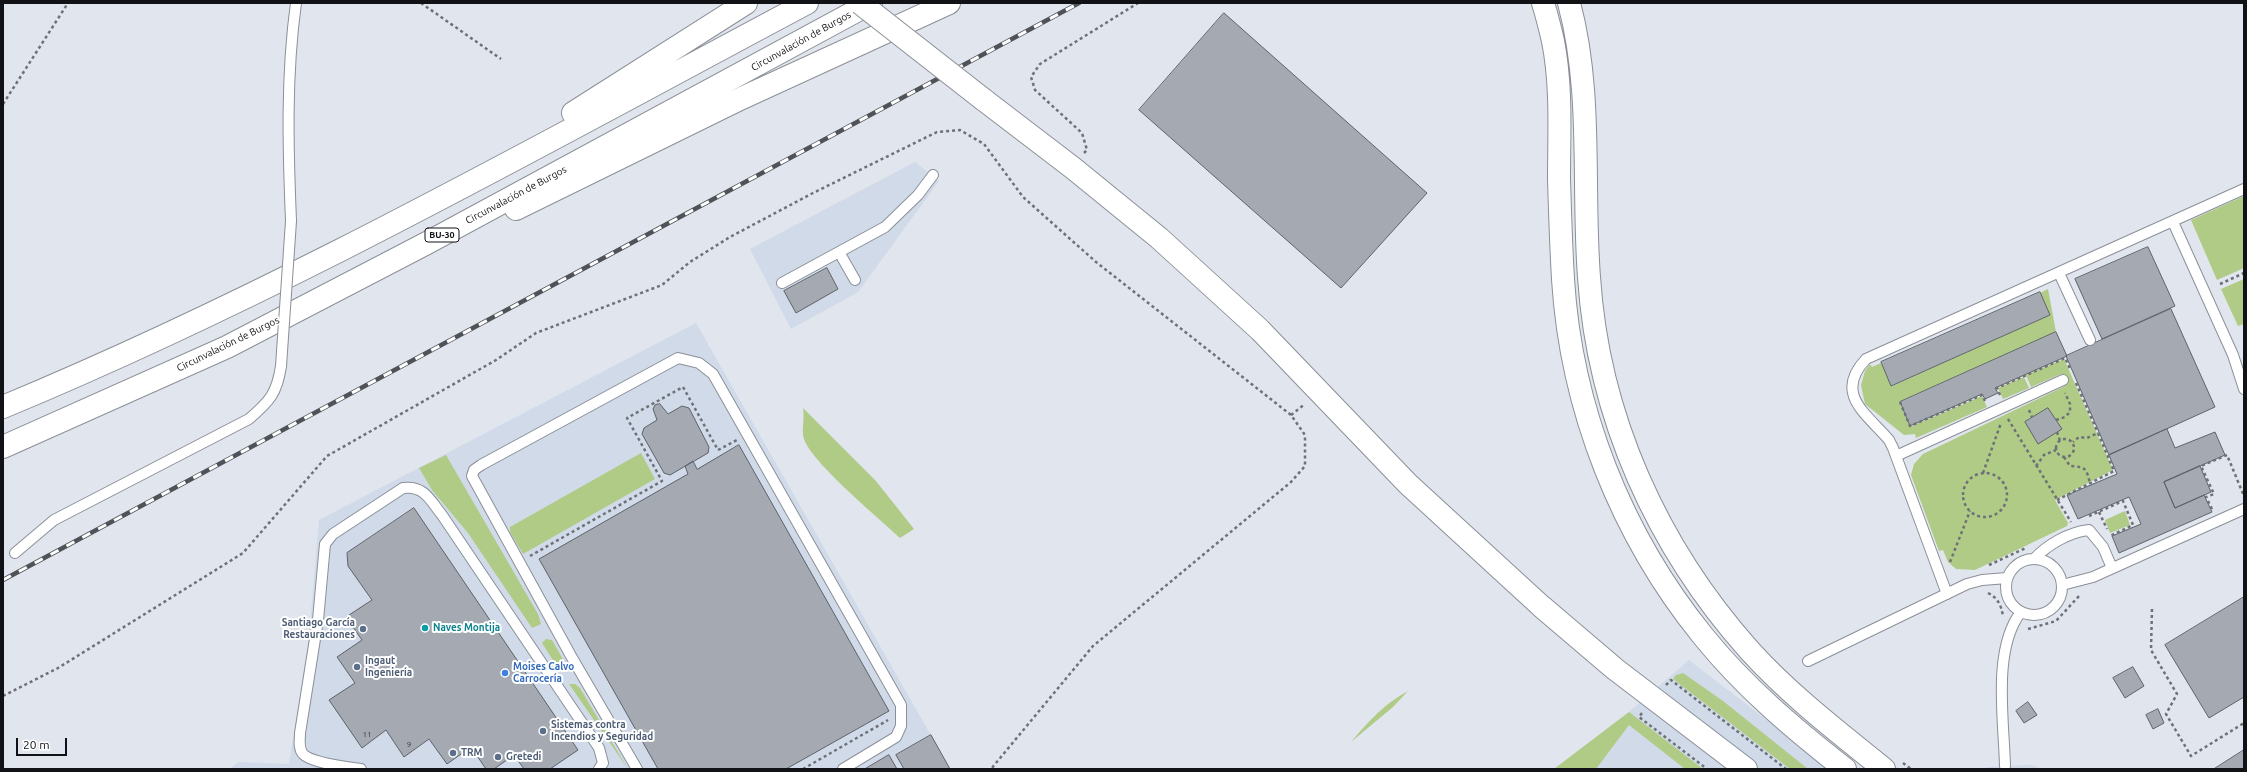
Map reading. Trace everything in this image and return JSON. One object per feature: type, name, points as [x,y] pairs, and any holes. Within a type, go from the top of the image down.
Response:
[{"type":"main road","points":[[428,205],[746,3]]},
{"type":"main road","points":[[3,407],[86,371],[255,292],[428,205],[807,3]]},
{"type":"main road","points":[[860,3],[1073,168],[1159,238],[1260,330],[1408,484],[1540,606],[1615,669],[1746,769]]},
{"type":"main road","name":"Circunvalación de Burgos","points":[[3,447],[227,346],[427,243],[871,3]]},
{"type":"main road","points":[[427,243],[531,204],[742,98],[949,3]]},
{"type":"main road","points":[[1543,3],[1553,41],[1560,112],[1561,236],[1567,322],[1574,368],[1588,417],[1609,477],[1636,536],[1676,600],[1704,637],[1739,677],[1782,718],[1845,769]]},
{"type":"main road","points":[[1569,3],[1576,26],[1582,73],[1589,278],[1597,345],[1620,432],[1631,463],[1654,512],[1671,543],[1715,609],[1751,652],[1804,705],[1893,765]]},
{"type":"lane","points":[[15,553],[54,520],[249,418],[269,402],[278,384],[291,221],[287,136],[289,69],[296,3]]},
{"type":"lane","points":[[782,282],[886,227],[918,195],[933,175]]},
{"type":"lane","points":[[1947,594],[1889,440],[1855,402],[1852,392],[1852,380],[1858,368],[1866,359],[2244,190]]},
{"type":"lane","points":[[2173,222],[2233,355],[2244,389]]},
{"type":"lane","points":[[840,252],[855,280]]},
{"type":"lane","points":[[2060,273],[2090,340]]},
{"type":"lane","points":[[637,769],[570,656],[472,476],[474,470],[481,465],[678,358],[699,363],[713,374],[901,705],[901,726],[896,737],[843,769]]},
{"type":"lane","points":[[1896,456],[2062,384]]},
{"type":"lane","points":[[361,769],[311,760],[303,755],[300,747],[300,733],[318,620],[325,544],[333,534],[403,488],[414,487],[425,493],[442,515],[599,748],[603,764],[599,769]]},
{"type":"lane","points":[[2062,585],[2093,577],[2244,508]]},
{"type":"lane","points":[[2034,559],[2044,548],[2080,531],[2089,530],[2103,547],[2112,568]]},
{"type":"lane","points":[[2034,559],[2047,562],[2055,568],[2060,576],[2062,585],[2058,602],[2046,613],[2037,615],[2021,612],[2014,608],[2008,597],[2005,585],[2007,578],[2019,563],[2034,559]]},
{"type":"lane","points":[[1808,661],[1947,594],[1982,580],[2007,578]]},
{"type":"lane","points":[[2005,766],[2003,663],[2006,641],[2014,620],[2021,612]]},
{"type":"path","points":[[3,104],[68,3]]},
{"type":"path","points":[[421,3],[501,59]]},
{"type":"path","points":[[1073,168],[1087,150],[1082,133],[1034,90],[1031,77],[1040,64],[1138,3]]},
{"type":"path","points":[[3,696],[58,668],[243,553],[327,456],[496,360],[536,333],[662,285],[696,258],[813,193],[936,132],[960,130],[984,144],[1023,196],[1096,262],[1291,415],[1305,435],[1305,466],[1291,482],[1092,646],[991,769]]},
{"type":"path","points":[[2220,284],[2244,273]]},
{"type":"path","points":[[2002,399],[1997,388],[2065,358],[2071,371]]},
{"type":"path","points":[[2057,500],[2114,471],[2074,378]]},
{"type":"path","points":[[2056,420],[2065,417],[2071,409],[2062,384]]},
{"type":"path","points":[[533,562],[530,556],[662,481],[627,418],[683,387],[718,450],[739,438],[743,445]]},
{"type":"path","points":[[1900,402],[1910,426],[1982,395],[1987,406]]},
{"type":"path","points":[[2008,419],[2072,524]]},
{"type":"path","points":[[1983,473],[2002,421]]},
{"type":"path","points":[[2036,466],[2044,455],[2056,450],[2060,441],[2057,432]]},
{"type":"path","points":[[2073,442],[2079,436],[2087,438],[2098,434]]},
{"type":"path","points":[[2060,441],[2068,439],[2073,442],[2075,448],[2073,454],[2064,457]]},
{"type":"path","points":[[2056,450],[2059,455],[2064,457],[2070,466],[2079,466],[2086,470],[2090,483]]},
{"type":"path","points":[[2212,513],[2206,497],[2214,494],[2201,466],[2226,455],[2244,496]]},
{"type":"path","points":[[1983,473],[1992,474],[2003,482],[2006,496],[2005,502],[2001,508],[1990,516],[1976,515],[1970,511],[1963,498],[1963,491],[1971,478],[1983,473]]},
{"type":"path","points":[[1948,566],[1970,511]]},
{"type":"path","points":[[2099,512],[2110,535]]},
{"type":"path","points":[[2022,632],[2030,627],[2056,621],[2083,592]]},
{"type":"path","points":[[2152,609],[2151,650],[2177,694],[2166,714],[2190,756],[2244,723]]},
{"type":"path","points":[[1661,690],[1671,680],[1786,769]]},
{"type":"path","points":[[1644,711],[1639,717],[1707,769]]},
{"type":"path","points":[[803,769],[892,718]]},
{"type":"path","points":[[1893,765],[1910,769]]},
{"type":"shaded area","points":[[915,162],[939,181],[858,292],[791,329],[750,249]]},
{"type":"shaded area","points":[[696,323],[950,769],[230,769],[238,762],[289,764],[309,637],[319,520]]},
{"type":"shaded area","points":[[1689,660],[1830,769],[1554,769],[1629,712]]},
{"type":"shaded area","points":[[2031,765],[2043,769],[1979,769],[1989,767]]},
{"type":"green space","points":[[2244,196],[2244,268],[2217,280],[2191,220]]},
{"type":"green space","points":[[2244,279],[2244,324],[2238,326],[2221,289]]},
{"type":"green space","points":[[2048,289],[2056,332],[1899,402],[1910,427],[1982,396],[1987,407],[1916,438],[1915,434],[1904,435],[1865,404],[1861,385],[1865,371],[1870,364],[1872,367],[1881,363],[1892,386],[2050,315],[2040,293]]},
{"type":"green space","points":[[2064,359],[2113,470],[2055,500],[2068,523],[2067,526],[1975,570],[1956,569],[1948,562],[1943,550],[1939,551],[1911,475],[1914,464],[1923,454],[2065,386],[2061,374],[2031,387],[2026,375]]},
{"type":"green space","points":[[2024,377],[2029,388],[2003,399],[1998,388]]},
{"type":"green space","points":[[803,408],[876,481],[914,529],[900,538],[832,476],[819,462],[804,439]]},
{"type":"green space","points":[[641,453],[655,479],[523,554],[510,532],[510,527]]},
{"type":"green space","points":[[446,455],[538,614],[541,624],[532,628],[468,533],[432,490],[419,468]]},
{"type":"green space","points":[[2125,511],[2130,525],[2110,533],[2105,520]]},
{"type":"green space","points":[[546,639],[552,640],[565,663],[565,667],[560,671],[542,643]]},
{"type":"green space","points":[[1683,673],[1723,701],[1808,769],[1790,769],[1673,679],[1676,675]]},
{"type":"green space","points":[[569,684],[575,684],[580,688],[628,769]]},
{"type":"green space","points":[[1408,691],[1393,707],[1351,742],[1377,714],[1399,696]]},
{"type":"green space","points":[[1629,712],[1703,769],[1685,769],[1629,725],[1596,769],[1554,769]]},
{"type":"building","points":[[1224,13],[1427,193],[1341,288],[1139,110]]},
{"type":"building","points":[[2148,247],[2175,306],[2102,339],[2075,279]]},
{"type":"building","points":[[827,268],[838,289],[796,313],[784,291]]},
{"type":"building","points":[[2040,292],[2050,315],[1891,386],[1881,362]]},
{"type":"building","points":[[2171,309],[2215,407],[2109,455],[2066,356]]},
{"type":"building","points":[[2056,332],[2067,356],[1995,388],[1998,393],[1985,399],[1982,394],[1910,426],[1900,402]]},
{"type":"building","points":[[660,404],[668,414],[682,406],[689,408],[709,447],[708,453],[670,475],[664,473],[642,434],[644,428],[657,420],[653,409],[655,405]]},
{"type":"building","points":[[2048,408],[2062,429],[2038,444],[2025,422]]},
{"type":"building","points":[[2167,429],[2175,448],[2215,432],[2225,455],[2164,482],[2175,508],[2204,495],[2212,512],[2119,553],[2112,536],[2141,524],[2129,497],[2078,519],[2067,495],[2117,474],[2109,455]]},
{"type":"building","points":[[739,445],[889,711],[786,769],[658,769],[539,559],[688,474],[685,466],[693,461],[697,469]]},
{"type":"building","points":[[2200,466],[2211,492],[2175,508],[2164,482]]},
{"type":"building","name":"Naves Montija","points":[[414,508],[578,750],[550,769],[524,769],[514,755],[494,769],[486,769],[471,747],[447,764],[429,739],[404,757],[386,730],[362,748],[329,700],[355,683],[337,657],[362,640],[346,617],[372,600],[348,566],[347,553]]},
{"type":"building","points":[[2244,597],[2244,697],[2209,718],[2165,645]]},
{"type":"building","points":[[2133,667],[2144,686],[2125,698],[2113,678]]},
{"type":"building","points":[[2028,702],[2037,715],[2024,723],[2016,711]]},
{"type":"building","points":[[2158,709],[2164,723],[2153,729],[2146,715]]},
{"type":"building","points":[[931,735],[950,769],[904,769],[896,755]]},
{"type":"building","points":[[2244,750],[2244,769],[2214,769]]},
{"type":"building","points":[[889,755],[897,769],[865,769]]},
{"type":"railway","points":[[3,580],[1079,3]]},
{"type":"place","name":"Naves Montija","points":[[425,628]]},
{"type":"place","name":"Santiago García Restauraciones","points":[[363,629]]},
{"type":"place","name":"Ingaut Ingeniería","points":[[357,667]]},
{"type":"place","name":"Moises Calvo Carrocería","points":[[505,673]]},
{"type":"place","name":"Sistemas contra Incendios y Seguridad","points":[[543,731]]},
{"type":"place","name":"TRM","points":[[453,753]]},
{"type":"place","name":"Gretedi","points":[[498,757]]}]
